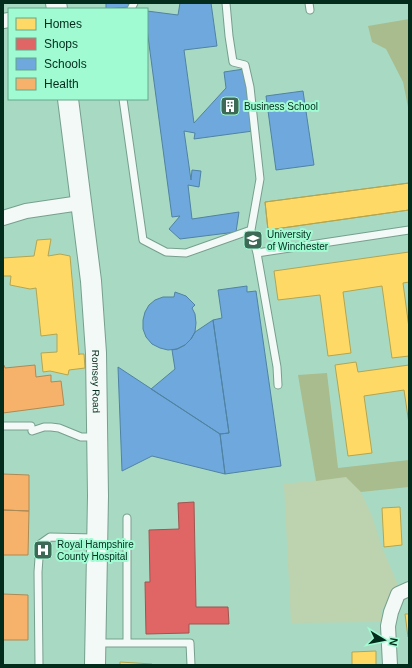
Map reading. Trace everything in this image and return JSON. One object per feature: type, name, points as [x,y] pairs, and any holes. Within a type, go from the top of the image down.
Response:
[{"type":"main road","name":"Romsey Road","points":[[68,100],[91,289],[96,353],[97,538],[95,665]]},
{"type":"street","points":[[3,218],[26,211],[80,203]]},
{"type":"street","points":[[390,665],[388,626],[391,612],[398,594],[409,589]]},
{"type":"lane","points":[[226,3],[233,62],[244,65],[250,87],[260,179],[251,230],[257,253],[277,367],[278,385]]},
{"type":"lane","points":[[122,100],[143,240],[166,252],[186,253],[251,230]]},
{"type":"lane","points":[[257,253],[409,230]]},
{"type":"lane","points":[[3,426],[31,428],[52,427],[59,428],[81,437],[97,437]]},
{"type":"lane","points":[[127,518],[127,643]]},
{"type":"lane","points":[[39,665],[38,572],[40,544],[50,536],[97,538]]},
{"type":"lane","points":[[95,643],[190,643],[191,665]]},
{"type":"green space","points":[[409,19],[409,112],[403,82],[386,49],[372,42],[368,26]]},
{"type":"green space","points":[[327,373],[338,468],[409,460],[409,487],[361,492],[346,477],[316,481],[298,375]]},
{"type":"green space","points":[[346,477],[361,492],[372,516],[382,547],[400,590],[382,609],[381,622],[291,623],[284,484]]},
{"type":"building: Homes","points":[[409,183],[409,210],[268,230],[265,202]]},
{"type":"building: Homes","points":[[409,183],[409,210],[268,230],[265,202]]},
{"type":"building: Homes","points":[[51,239],[48,256],[60,254],[70,256],[79,355],[84,354],[85,368],[69,370],[68,375],[50,371],[43,372],[41,353],[57,352],[57,334],[41,336],[36,288],[30,289],[10,285],[11,276],[3,276],[3,258],[34,256],[37,240]]},
{"type":"building: Homes","points":[[409,252],[409,282],[403,283],[409,328],[409,356],[392,358],[382,286],[343,292],[351,353],[328,356],[320,295],[278,300],[274,271]]},
{"type":"building: Homes","points":[[356,362],[358,372],[409,365],[409,424],[404,390],[364,396],[372,453],[348,456],[335,365]]},
{"type":"building: Homes","points":[[400,507],[402,545],[384,547],[382,508]]},
{"type":"building: Homes","points":[[405,614],[409,614],[408,637]]},
{"type":"building: Homes","points":[[376,651],[376,665],[352,665],[352,652]]},
{"type":"building: Homes","points":[[120,662],[152,664],[152,665],[120,665]]},
{"type":"building: Shops","points":[[194,502],[196,607],[228,607],[229,624],[189,624],[189,633],[146,634],[145,582],[150,582],[149,530],[179,529],[178,503]]},
{"type":"building: Schools","points":[[106,3],[128,3],[129,7],[118,8],[106,8]]},
{"type":"building: Schools","name":"Business School","points":[[180,3],[211,3],[217,46],[184,50],[194,123],[226,88],[224,72],[244,69],[253,131],[194,139],[195,133],[184,131],[191,180],[192,170],[201,171],[199,187],[188,185],[192,219],[239,212],[236,232],[180,239],[169,229],[180,216],[172,217],[148,37],[148,11],[178,15]]},
{"type":"building: Schools","points":[[303,91],[314,165],[276,170],[266,96]]},
{"type":"building: Schools","points":[[247,286],[247,292],[256,291],[281,466],[225,474],[220,434],[229,433],[213,320],[222,318],[218,290]]},
{"type":"building: Schools","points":[[175,292],[186,296],[195,305],[192,308],[195,314],[195,332],[185,345],[177,349],[168,350],[152,344],[146,337],[143,329],[143,320],[149,305],[155,300],[163,297],[174,297]]},
{"type":"building: Schools","points":[[213,320],[229,433],[220,434],[151,389],[175,369],[172,350],[185,345],[195,332]]},
{"type":"building: Schools","points":[[118,367],[220,434],[225,474],[152,456],[122,471]]},
{"type":"building: Health","points":[[4,365],[5,368],[35,365],[36,377],[51,375],[51,382],[61,381],[64,405],[3,413]]},
{"type":"building: Health","points":[[3,474],[29,475],[29,511],[3,510]]},
{"type":"building: Health","points":[[3,510],[29,511],[28,555],[3,555]]},
{"type":"building: Health","points":[[3,594],[28,595],[28,640],[3,640]]},
{"type":"place","name":"Business School","points":[[230,106]]},
{"type":"place","name":"University of Winchester","points":[[253,240]]},
{"type":"place","name":"Royal Hampshire County Hospital","points":[[43,550]]}]
